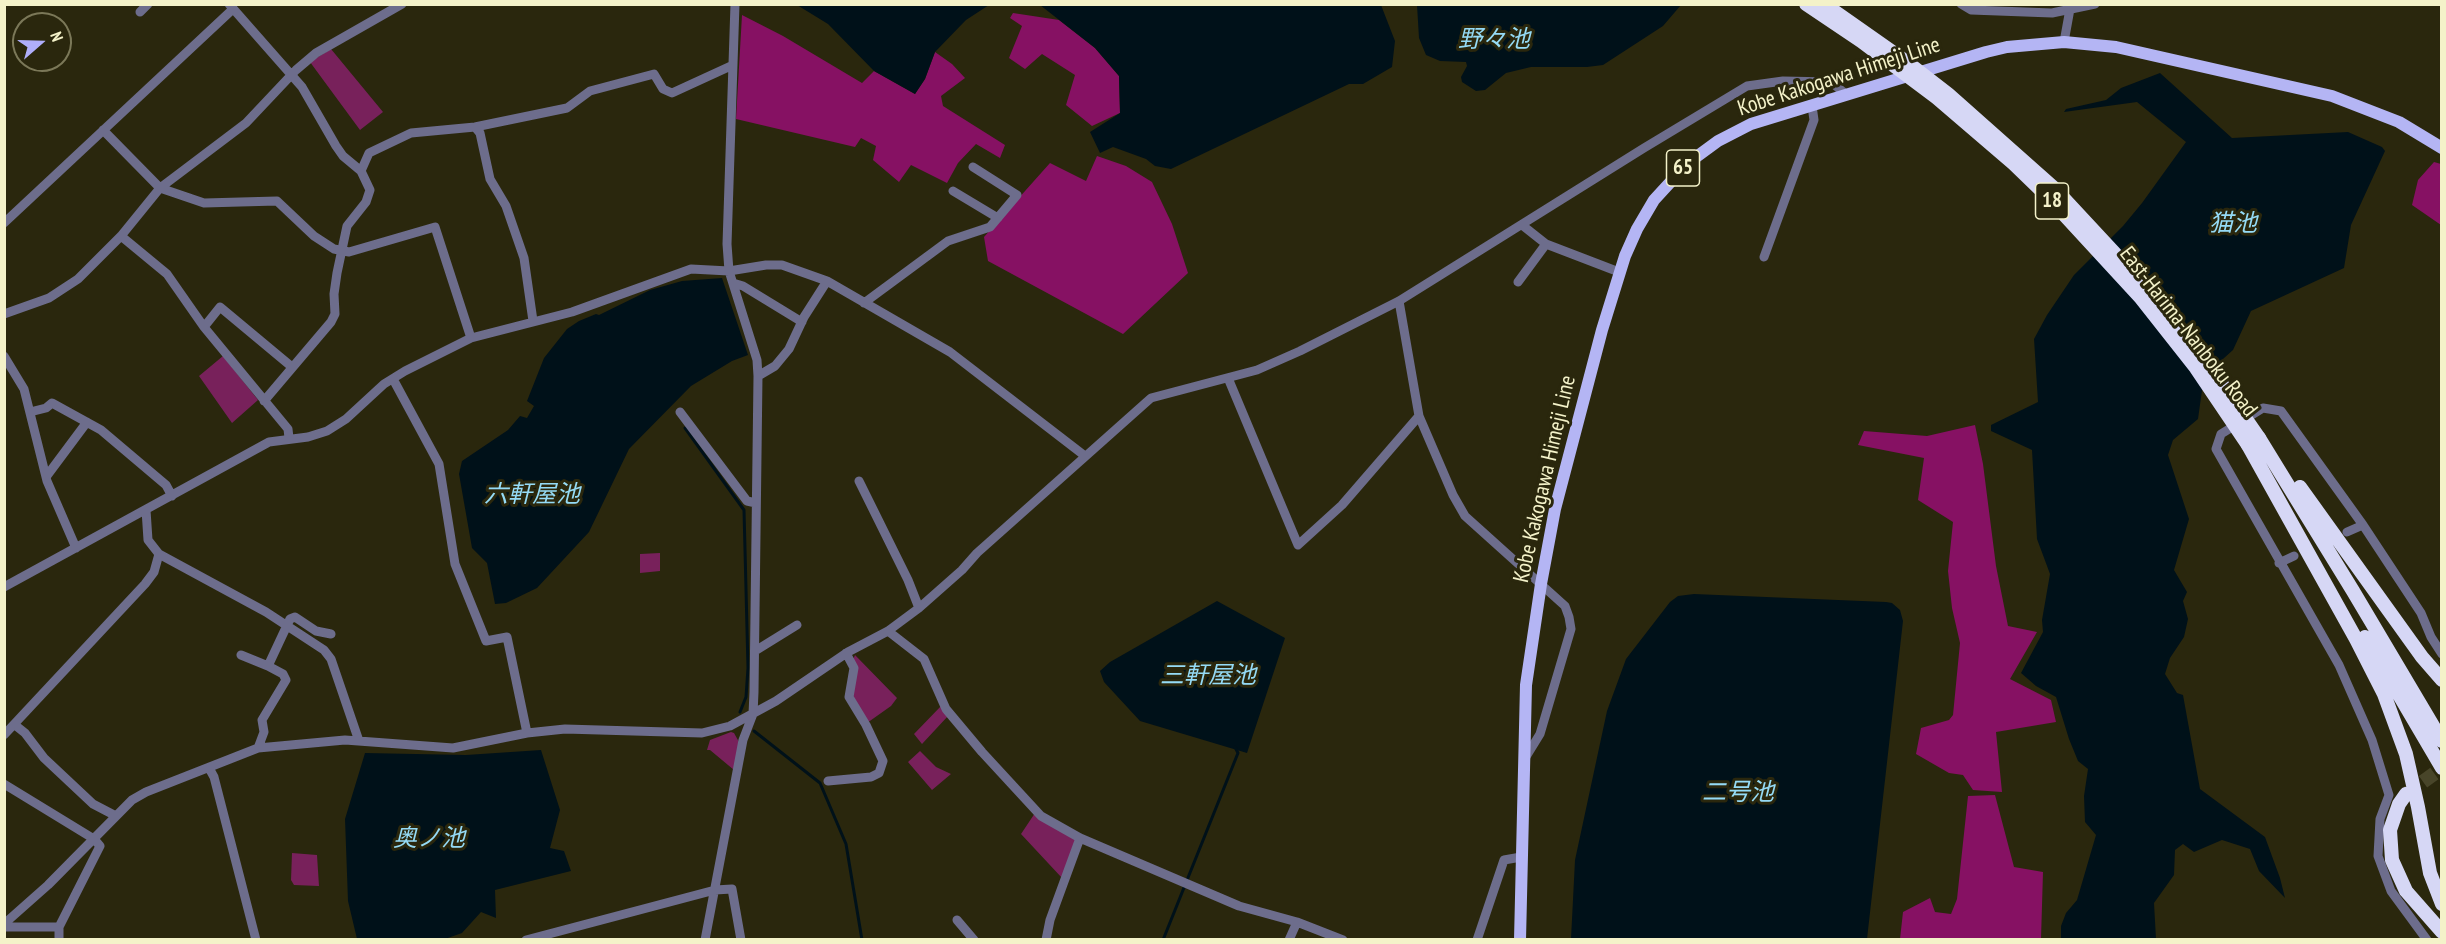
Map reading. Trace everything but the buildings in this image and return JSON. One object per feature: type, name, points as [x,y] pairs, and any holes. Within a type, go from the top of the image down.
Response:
[{"type":"highway","name":"East-Harima-Nanboku Road","points":[[1806,4],[1861,41],[1937,98],[2014,164],[2110,263],[2161,324],[2257,440],[2326,572],[2442,768]]},
{"type":"highway","name":"East-Harima-Nanboku Road","points":[[1824,4],[1948,94],[2055,189],[2147,288],[2233,399],[2353,591],[2442,741]]},
{"type":"highway","points":[[2257,440],[2352,558],[2422,657],[2442,680]]},
{"type":"highway","points":[[2257,440],[2384,694],[2406,754],[2430,873],[2442,904]]},
{"type":"highway","points":[[2406,794],[2399,804],[2390,830],[2392,860],[2406,891],[2442,932]]},
{"type":"main road","name":"Kobe Kakogawa Himeji Line","points":[[1520,939],[1526,685],[1555,509],[1619,272],[1645,214],[1654,200],[1688,163],[1718,141],[1751,124],[2007,47],[2064,42],[2116,46],[2332,96],[2399,122],[2442,148]]},
{"type":"street","points":[[140,12],[148,4]]},
{"type":"street","points":[[4,314],[49,298],[78,279],[121,236],[160,188],[246,123],[316,53],[335,40],[402,4]]},
{"type":"street","points":[[705,939],[743,740],[753,714],[758,376],[757,360],[729,271],[727,233],[735,4]]},
{"type":"street","points":[[1961,4],[1971,10],[2070,9],[2095,4]]},
{"type":"street","points":[[4,223],[231,7],[303,87],[336,146],[361,171],[370,189],[366,202],[347,226],[334,294],[335,314],[331,322],[264,401]]},
{"type":"street","points":[[2064,42],[2070,9]]},
{"type":"street","points":[[361,171],[369,153],[411,133],[475,127],[567,108],[590,91],[654,74],[663,89],[672,93],[733,65]]},
{"type":"street","points":[[4,925],[32,901],[132,800],[146,792],[258,748],[345,740],[453,748],[527,733],[565,729],[702,733],[730,726],[753,714],[846,653],[888,631],[919,608],[1151,398],[1228,378],[1278,361],[1399,301],[1747,86],[1783,81],[1832,82],[1847,95]]},
{"type":"street","points":[[1764,257],[1814,120],[1812,106]]},
{"type":"street","points":[[475,127],[480,133],[490,179],[506,206],[524,258],[533,321]]},
{"type":"street","points":[[103,130],[160,188],[204,203],[278,201],[314,236],[334,249],[349,252],[435,227],[471,339]]},
{"type":"street","points":[[864,303],[948,241],[986,230],[998,218],[1017,193],[974,167]]},
{"type":"street","points":[[953,191],[998,218]]},
{"type":"street","points":[[1521,225],[1546,244],[1619,272]]},
{"type":"street","points":[[121,236],[167,274],[204,327],[288,429],[289,438]]},
{"type":"street","points":[[1518,282],[1546,244]]},
{"type":"street","points":[[4,587],[269,442],[308,437],[327,431],[393,379],[471,339],[572,312],[691,269],[729,271],[782,265],[827,281],[950,352],[1085,456]]},
{"type":"street","points":[[758,376],[775,366],[789,349],[802,322],[827,281]]},
{"type":"street","points":[[733,283],[743,286],[802,322]]},
{"type":"street","points":[[1399,301],[1419,416],[1465,516],[1565,606],[1571,629],[1540,734],[1524,760]]},
{"type":"street","points":[[204,327],[220,307],[292,367]]},
{"type":"street","points":[[4,356],[24,389],[54,502],[76,548]]},
{"type":"street","points":[[1228,378],[1298,545],[1342,505],[1419,416]]},
{"type":"street","points":[[393,379],[439,464],[455,564],[486,642],[507,637],[527,733]]},
{"type":"street","points":[[30,412],[46,408],[52,403],[87,422],[107,434],[166,485],[172,496]]},
{"type":"street","points":[[2427,939],[2391,891],[2378,856],[2380,819],[2389,795],[2372,740],[2339,665],[2216,449],[2221,434],[2263,408],[2281,411],[2363,525],[2421,613],[2431,637],[2442,654]]},
{"type":"street","points":[[680,412],[747,501],[756,503]]},
{"type":"street","points":[[46,477],[87,422]]},
{"type":"street","points":[[859,481],[908,580],[919,608]]},
{"type":"street","points":[[146,510],[148,540],[159,554],[286,625],[324,650],[331,658],[359,741]]},
{"type":"street","points":[[2347,532],[2363,525]]},
{"type":"street","points":[[4,735],[145,584],[154,572],[159,554]]},
{"type":"street","points":[[2279,563],[2294,556]]},
{"type":"street","points":[[268,666],[290,619],[295,617],[316,631],[331,634]]},
{"type":"street","points":[[755,651],[797,625]]},
{"type":"street","points":[[888,631],[924,659],[946,709],[1041,816],[1080,838],[1239,906],[1297,922],[1343,939]]},
{"type":"street","points":[[828,781],[872,777],[879,773],[882,761],[866,725],[849,697],[854,668],[846,653]]},
{"type":"street","points":[[241,655],[283,674],[286,680],[262,720],[264,732],[258,748]]},
{"type":"street","points":[[15,725],[25,733],[44,758],[93,804],[116,816]]},
{"type":"street","points":[[209,768],[214,777],[256,939]]},
{"type":"street","points":[[4,784],[100,846],[59,927],[59,939]]},
{"type":"street","points":[[1046,939],[1050,920],[1080,838]]},
{"type":"street","points":[[1478,939],[1504,860],[1521,857]]},
{"type":"street","points":[[526,939],[715,890],[732,889],[741,939]]},
{"type":"street","points":[[957,920],[974,939]]},
{"type":"street","points":[[1289,939],[1297,922]]},
{"type":"street","points":[[4,925],[59,927]]},
{"type":"shaded area","points":[[1013,13],[1059,20],[1095,48],[1119,76],[1120,113],[1092,126],[1066,105],[1075,75],[1042,54],[1025,69],[1009,58],[1022,26],[1010,18]]},
{"type":"shaded area","points":[[742,15],[783,36],[862,83],[874,71],[915,94],[925,79],[935,52],[952,64],[965,78],[941,96],[943,106],[1005,145],[1000,158],[976,144],[958,163],[947,183],[911,165],[899,182],[873,160],[876,146],[861,138],[855,147],[736,119]]},
{"type":"shaded area","points":[[331,49],[383,112],[360,130],[310,62]]},
{"type":"shaded area","points":[[1097,156],[1126,166],[1152,182],[1172,224],[1188,273],[1123,334],[988,261],[984,237],[1050,163],[1086,181]]},
{"type":"shaded area","points":[[2434,162],[2441,164],[2441,225],[2412,205],[2418,180]]},
{"type":"shaded area","points":[[223,356],[258,400],[232,423],[199,376]]},
{"type":"shaded area","points":[[1975,425],[1983,464],[1996,566],[2008,626],[2037,632],[2010,679],[2051,700],[2056,722],[1996,732],[2002,792],[1973,790],[1963,775],[1949,773],[1916,754],[1921,728],[1949,720],[1953,715],[1960,643],[1952,608],[1948,571],[1953,522],[1918,500],[1924,458],[1858,445],[1864,431],[1927,436]]},
{"type":"shaded area","points":[[660,553],[660,571],[640,573],[640,554]]},
{"type":"shaded area","points":[[855,655],[897,698],[891,706],[867,723],[852,694]]},
{"type":"shaded area","points":[[942,705],[948,716],[922,744],[914,734]]},
{"type":"shaded area","points":[[731,732],[739,742],[734,770],[707,750],[710,740]]},
{"type":"shaded area","points":[[920,751],[936,767],[951,774],[932,790],[908,762]]},
{"type":"shaded area","points":[[1995,795],[2014,867],[2043,872],[2041,939],[1900,939],[1903,912],[1930,898],[1935,912],[1951,914],[1957,899],[1968,796]]},
{"type":"shaded area","points":[[1035,813],[1076,840],[1062,878],[1021,834]]},
{"type":"shaded area","points":[[292,853],[317,855],[319,886],[294,885],[291,880]]},
{"type":"water","name":"野々池","points":[[1417,4],[1681,5],[1663,26],[1603,65],[1531,67],[1506,73],[1485,90],[1476,91],[1462,82],[1461,77],[1467,66],[1466,62],[1440,61],[1426,55],[1419,38]]},
{"type":"water","points":[[797,5],[989,5],[966,20],[935,52],[925,79],[915,94],[874,71],[828,24]]},
{"type":"water","points":[[1040,5],[1381,5],[1395,41],[1392,67],[1363,84],[1349,84],[1171,169],[1155,166],[1146,159],[1113,147],[1100,153],[1090,132],[1120,113],[1119,76],[1095,48]]},
{"type":"water","name":"猫池","points":[[2160,73],[2232,138],[2348,132],[2382,147],[2385,151],[2351,225],[2344,268],[2251,311],[2233,350],[2204,376],[2198,419],[2173,440],[2168,455],[2189,519],[2174,570],[2187,592],[2183,601],[2188,619],[2184,637],[2170,658],[2165,674],[2177,693],[2183,695],[2200,789],[2265,837],[2285,898],[2259,871],[2250,849],[2222,840],[2194,852],[2183,844],[2175,850],[2174,875],[2154,903],[2156,939],[2061,939],[2061,926],[2066,913],[2077,900],[2096,835],[2085,822],[2084,796],[2088,769],[2078,761],[2056,697],[2036,686],[2021,673],[2043,632],[2042,620],[2050,574],[2037,539],[2032,450],[1991,431],[1991,425],[2038,402],[2034,339],[2047,315],[2074,275],[2123,226],[2186,142],[2137,102],[2064,112],[2066,109],[2106,100],[2121,88]]},
{"type":"water","name":"六軒屋池","points":[[722,278],[748,355],[732,361],[691,386],[629,449],[589,532],[537,588],[506,603],[495,604],[487,563],[472,548],[459,474],[462,461],[508,430],[520,416],[527,418],[534,406],[527,401],[544,358],[567,329],[579,321],[596,314],[599,315],[650,290],[682,281]]},
{"type":"water","name":"二号池","points":[[1694,594],[1886,602],[1892,603],[1900,610],[1903,621],[1867,939],[1571,939],[1575,860],[1607,711],[1626,659],[1670,602],[1678,596]]},
{"type":"water","name":"三軒屋池","points":[[1217,601],[1285,638],[1247,753],[1140,721],[1104,682],[1100,671],[1110,662]]},
{"type":"water","name":"奥ノ池","points":[[541,750],[560,810],[550,848],[564,851],[571,871],[495,890],[496,918],[481,912],[462,933],[445,939],[357,939],[348,901],[345,819],[365,753],[466,755]]},
{"type":"waterway","points":[[685,428],[744,510],[748,668],[746,697],[740,712]]},
{"type":"waterway","points":[[754,731],[820,783],[846,844],[862,940]]},
{"type":"waterway","points":[[1163,940],[1238,753],[1235,747]]},
{"type":"tunnel","points":[[2406,794],[2442,768]]}]
